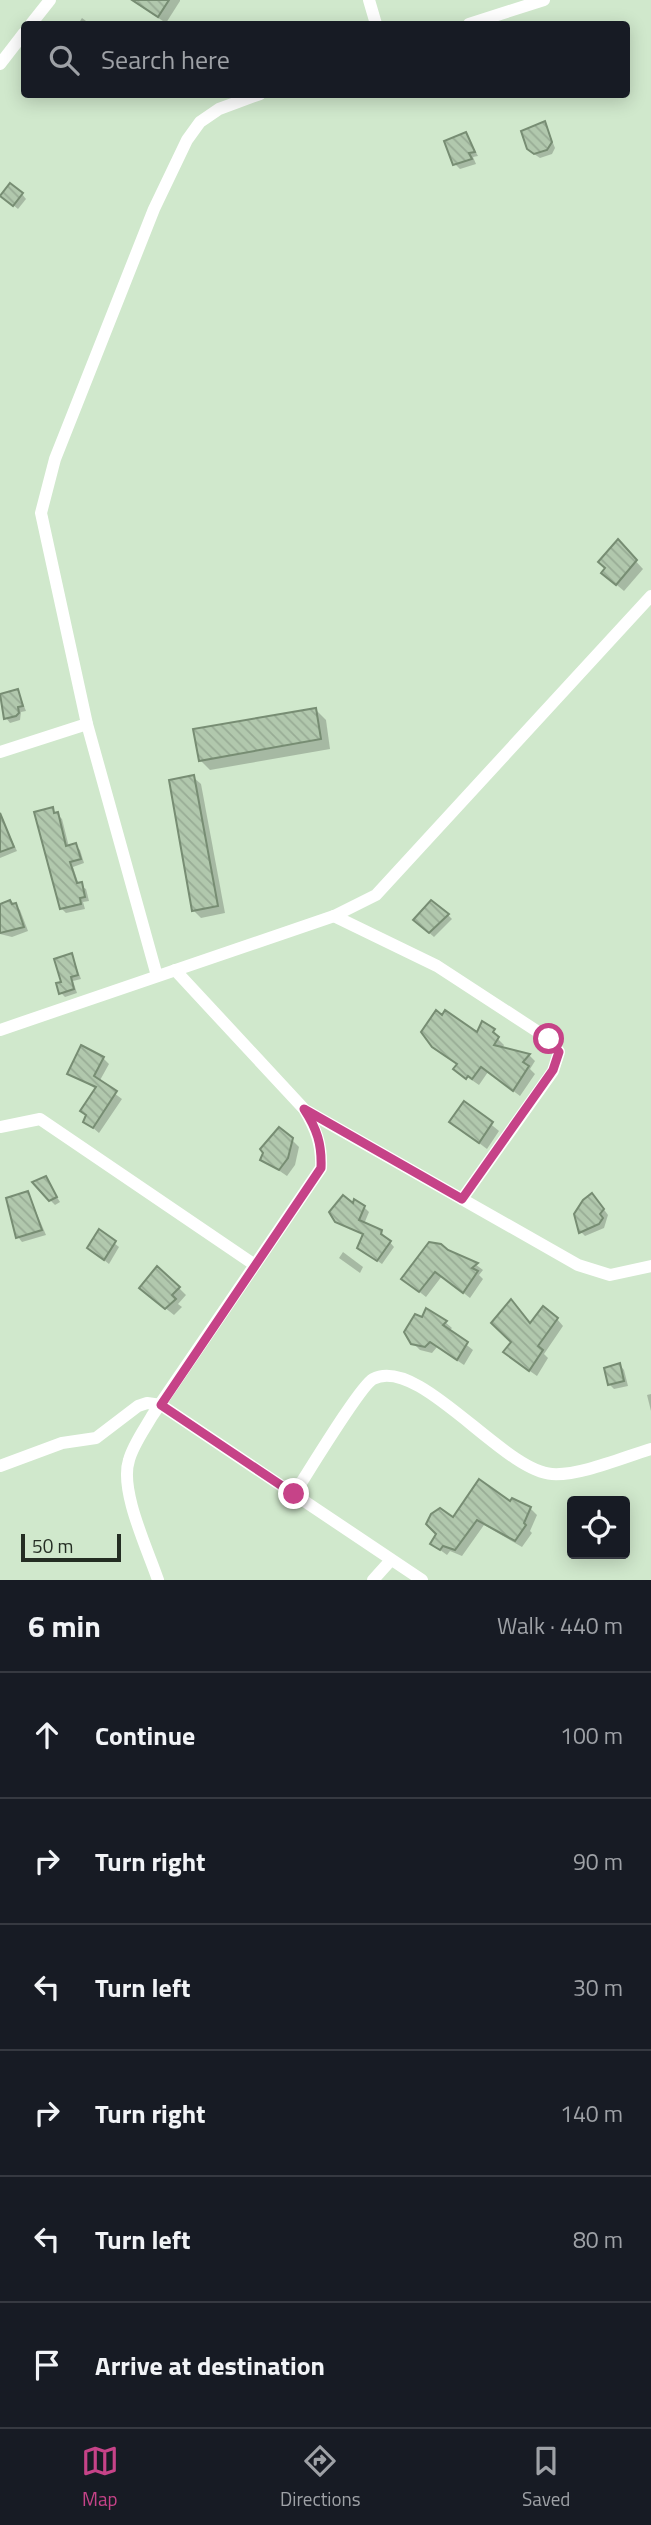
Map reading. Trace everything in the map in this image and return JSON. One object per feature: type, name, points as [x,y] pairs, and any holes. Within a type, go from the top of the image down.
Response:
[{"type":"street","points":[[33,21],[50,0]]},
{"type":"street","points":[[369,0],[375,21]]},
{"type":"street","points":[[478,21],[544,0]]},
{"type":"street","points":[[1,62],[21,37]]},
{"type":"street","points":[[158,976],[87,724],[41,513],[54,459],[154,209],[187,140],[200,122],[219,109],[249,98]]},
{"type":"street","points":[[0,1030],[334,916],[376,895],[651,596]]},
{"type":"street","points":[[0,752],[87,724]]},
{"type":"street","points":[[334,916],[437,965],[549,1039],[559,1052],[553,1070],[462,1199]]},
{"type":"street","points":[[159,1580],[126,1476],[128,1460],[161,1405],[321,1168],[322,1148],[316,1128],[304,1109],[175,970]]},
{"type":"street","points":[[304,1109],[578,1265],[610,1275],[651,1266]]},
{"type":"street","points":[[0,1127],[40,1119],[255,1265]]},
{"type":"street","points":[[294,1494],[365,1388],[372,1380],[388,1376],[417,1384],[515,1457],[552,1474],[573,1472],[651,1449]]},
{"type":"street","points":[[0,1466],[62,1444],[96,1438],[138,1406],[161,1405],[422,1580]]},
{"type":"street","points":[[373,1580],[391,1560]]},
{"type":"building","points":[[132,0],[169,0],[158,17]]},
{"type":"building","points":[[545,121],[552,142],[547,150],[534,154],[527,149],[521,131]]},
{"type":"building","points":[[466,132],[475,152],[469,153],[472,159],[453,165],[444,141]]},
{"type":"building","points":[[10,183],[23,193],[13,206],[0,196]]},
{"type":"building","points":[[618,539],[637,560],[616,585],[601,573],[605,568],[598,562]]},
{"type":"building","points":[[18,689],[23,706],[18,707],[19,713],[16,716],[4,719],[0,694]]},
{"type":"building","points":[[316,708],[321,739],[199,761],[193,729]]},
{"type":"building","points":[[194,775],[218,906],[192,911],[169,780]]},
{"type":"building","points":[[53,807],[54,813],[58,812],[66,846],[76,843],[81,859],[70,862],[77,883],[82,882],[85,897],[80,898],[81,904],[60,909],[34,812]]},
{"type":"building","points":[[0,813],[14,847],[0,852]]},
{"type":"building","points":[[10,900],[12,904],[16,903],[24,927],[0,933],[0,904]]},
{"type":"building","points":[[431,900],[449,914],[429,933],[413,920]]},
{"type":"building","points":[[72,953],[78,975],[71,977],[74,989],[59,994],[56,983],[61,982],[54,959]]},
{"type":"building","points":[[436,1010],[442,1015],[445,1010],[477,1032],[482,1021],[495,1029],[493,1032],[499,1037],[494,1045],[530,1054],[523,1062],[529,1066],[513,1091],[481,1067],[472,1079],[468,1076],[466,1079],[453,1069],[457,1064],[432,1047],[421,1032]]},
{"type":"building","points":[[81,1045],[104,1057],[94,1076],[117,1091],[93,1128],[83,1122],[86,1115],[80,1111],[96,1087],[67,1074]]},
{"type":"building","points":[[464,1101],[493,1122],[479,1143],[449,1122]]},
{"type":"building","points":[[279,1127],[293,1138],[288,1158],[279,1170],[260,1160],[263,1153],[260,1149]]},
{"type":"building","points":[[46,1176],[57,1197],[49,1201],[32,1182]]},
{"type":"building","points":[[28,1191],[42,1230],[16,1238],[6,1198]]},
{"type":"building","points":[[592,1193],[604,1209],[600,1214],[603,1218],[599,1224],[579,1233],[574,1214],[583,1200]]},
{"type":"building","points":[[343,1195],[353,1203],[354,1199],[365,1206],[359,1220],[382,1230],[381,1234],[391,1241],[377,1261],[357,1248],[363,1234],[335,1222],[329,1212]]},
{"type":"building","points":[[99,1229],[116,1241],[104,1260],[87,1248]]},
{"type":"building","points":[[429,1242],[441,1244],[448,1250],[478,1263],[472,1268],[478,1271],[463,1293],[435,1272],[419,1292],[401,1279]]},
{"type":"building","points":[[157,1266],[180,1287],[172,1295],[176,1299],[165,1309],[139,1288]]},
{"type":"building","points":[[511,1299],[530,1323],[543,1306],[558,1318],[538,1346],[543,1350],[529,1371],[503,1352],[511,1342],[491,1323]]},
{"type":"building","points":[[426,1308],[447,1321],[443,1325],[468,1342],[457,1360],[430,1342],[425,1347],[411,1344],[404,1332],[415,1314],[422,1317]]},
{"type":"building","points":[[620,1363],[624,1381],[608,1385],[604,1368]]},
{"type":"building","points":[[479,1479],[510,1501],[512,1498],[531,1507],[524,1523],[526,1525],[515,1541],[477,1520],[455,1550],[443,1546],[440,1550],[430,1544],[436,1534],[426,1524],[431,1514],[440,1508],[453,1517]]},
{"type":"route","points":[[294,1494],[161,1405],[321,1168],[322,1148],[316,1128],[304,1109],[462,1199],[553,1070],[559,1052],[549,1039]]}]
